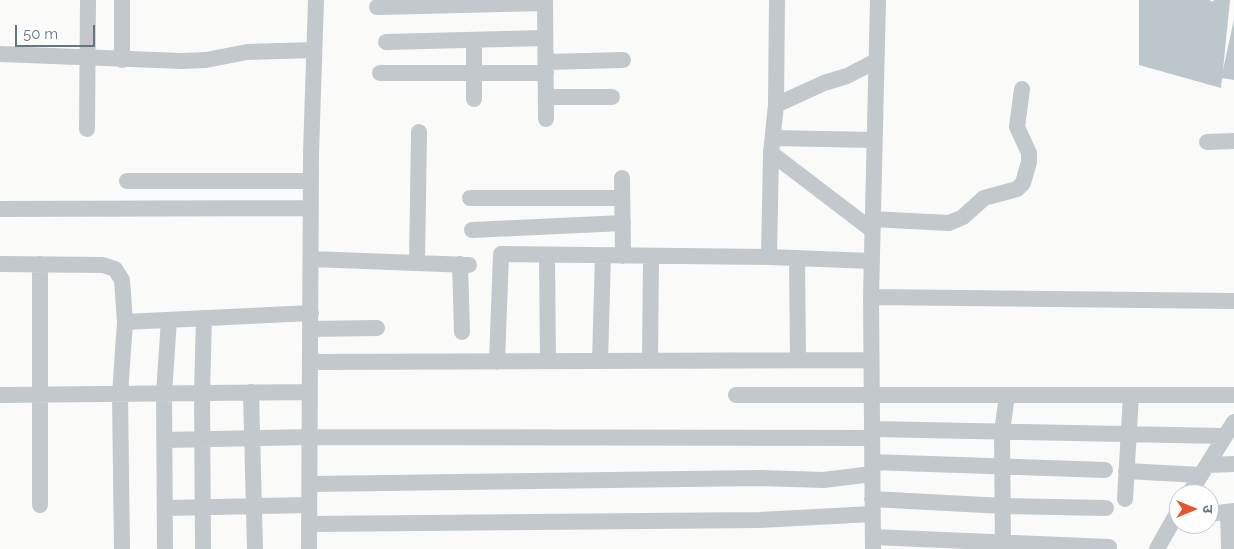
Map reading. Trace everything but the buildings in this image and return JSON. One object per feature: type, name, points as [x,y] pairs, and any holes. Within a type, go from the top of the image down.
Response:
[{"type":"street","points":[[87,129],[88,0]]},
{"type":"street","points":[[122,0],[122,60]]},
{"type":"street","points":[[309,549],[311,180],[316,0]]},
{"type":"street","points":[[769,257],[772,146],[776,105],[777,0]]},
{"type":"street","points":[[878,0],[871,297],[873,543],[1109,547]]},
{"type":"street","points":[[377,7],[545,2],[546,119]]},
{"type":"street","points":[[386,42],[546,38]]},
{"type":"street","points":[[474,40],[474,99]]},
{"type":"street","points":[[0,54],[122,60],[206,60],[247,52],[314,50]]},
{"type":"street","points":[[380,73],[474,73],[623,60]]},
{"type":"street","points":[[776,105],[824,83],[847,76],[876,61]]},
{"type":"street","points":[[772,146],[872,225],[950,223],[963,217],[984,198],[1017,189],[1023,183],[1028,153],[1017,127],[1022,89]]},
{"type":"street","points":[[546,97],[612,97]]},
{"type":"street","points":[[417,263],[419,132]]},
{"type":"street","points":[[772,146],[874,140]]},
{"type":"street","points":[[1207,142],[1234,141]]},
{"type":"street","points":[[622,178],[624,256]]},
{"type":"street","points":[[127,181],[311,180]]},
{"type":"street","points":[[470,198],[622,198]]},
{"type":"street","points":[[0,209],[311,208]]},
{"type":"street","points":[[472,230],[623,223]]},
{"type":"street","points":[[497,362],[502,254],[769,257],[872,261]]},
{"type":"street","points":[[547,255],[548,361]]},
{"type":"street","points":[[600,361],[603,256]]},
{"type":"street","points":[[650,361],[651,256]]},
{"type":"street","points":[[797,258],[798,360]]},
{"type":"street","points":[[311,259],[464,265],[462,332]]},
{"type":"street","points":[[0,264],[103,265],[115,269],[122,280],[126,322],[120,394],[122,549]]},
{"type":"street","points":[[40,264],[40,506]]},
{"type":"street","points":[[871,297],[1234,302]]},
{"type":"street","points":[[203,549],[202,393],[204,318]]},
{"type":"street","points":[[126,322],[204,318],[310,321],[377,328]]},
{"type":"street","points":[[165,549],[164,393],[169,320]]},
{"type":"street","points":[[310,362],[871,360]]},
{"type":"street","points":[[251,392],[255,549]]},
{"type":"street","points":[[0,395],[310,392]]},
{"type":"street","points":[[736,395],[1234,395]]},
{"type":"street","points":[[1003,546],[1002,432],[1007,395]]},
{"type":"street","points":[[1126,499],[1131,395]]},
{"type":"street","points":[[1195,484],[1223,436],[1234,422]]},
{"type":"street","points":[[164,440],[310,437],[1002,432],[1223,436]]},
{"type":"street","points":[[1126,471],[1204,470],[1234,464]]},
{"type":"street","points":[[310,484],[760,478],[824,480],[872,468],[1002,466],[1105,470]]},
{"type":"street","points":[[165,508],[310,505]]},
{"type":"street","points":[[310,524],[760,520],[872,507],[1003,506],[1106,508]]},
{"type":"street","points":[[1229,548],[1231,512]]},
{"type":"street","points":[[1157,549],[1169,529]]},
{"type":"shaded area","points":[[1139,0],[1209,0],[1213,2],[1214,0],[1230,0],[1223,70],[1234,19],[1234,80],[1222,78],[1221,88],[1139,65]]}]
